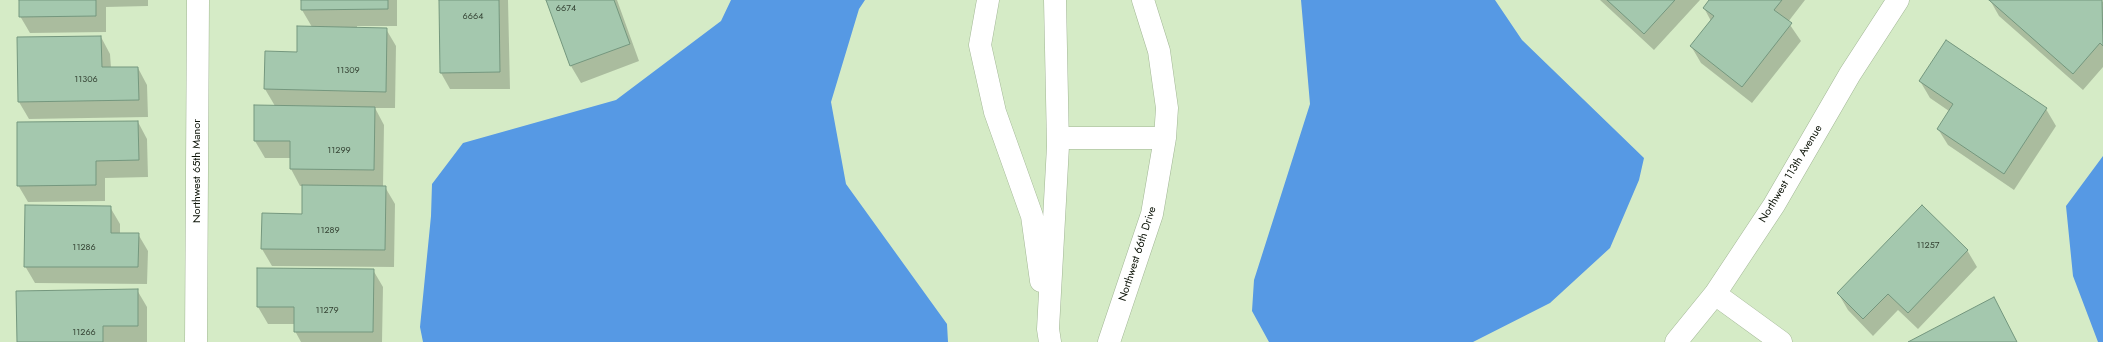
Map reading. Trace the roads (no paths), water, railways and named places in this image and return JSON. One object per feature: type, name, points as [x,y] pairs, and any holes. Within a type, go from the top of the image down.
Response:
[{"type":"street","name":"Northwest 65th Manor","points":[[196,342],[198,0]]},
{"type":"street","points":[[988,0],[980,45],[995,112],[1032,216],[1049,336]]},
{"type":"street","points":[[1049,336],[1058,138],[1055,0]]},
{"type":"street","name":"Northwest 66th Drive","points":[[1109,342],[1152,214],[1165,138],[1167,108],[1159,51],[1143,0]]},
{"type":"street","name":"Northwest 113th Avenue","points":[[1676,342],[1715,294],[1774,205],[1850,74],[1898,0]]},
{"type":"street","points":[[1058,138],[1165,138]]},
{"type":"street","points":[[1715,294],[1781,342]]},
{"type":"water","points":[[731,0],[865,0],[859,9],[831,102],[846,184],[947,324],[948,342],[423,342],[420,327],[431,216],[432,184],[463,143],[616,100],[721,21]]},
{"type":"water","points":[[1301,0],[1495,0],[1522,40],[1644,158],[1639,180],[1610,248],[1550,303],[1473,342],[1269,342],[1252,311],[1254,280],[1310,104]]},
{"type":"water","points":[[2103,156],[2103,342],[2098,342],[2073,276],[2066,206]]}]
